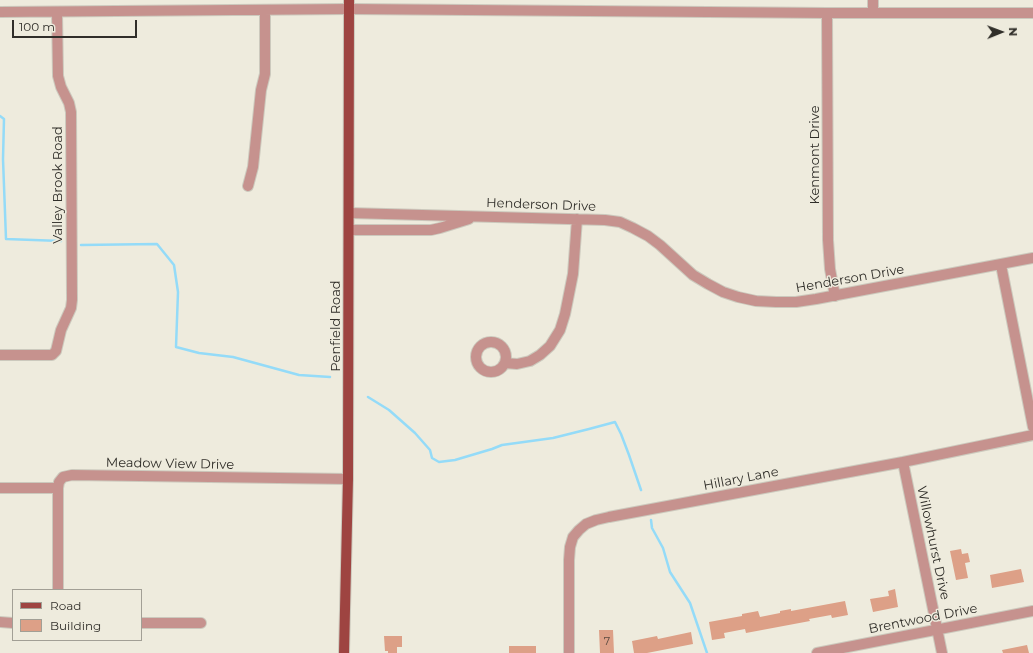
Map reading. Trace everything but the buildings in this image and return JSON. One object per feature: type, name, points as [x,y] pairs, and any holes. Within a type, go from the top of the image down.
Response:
[{"type":"main road","name":"Penfield Road","points":[[344,653],[348,479],[349,4]]},
{"type":"street","points":[[873,0],[873,13]]},
{"type":"street","points":[[0,12],[265,10],[349,4],[827,13],[1033,13]]},
{"type":"street","points":[[248,186],[253,167],[261,90],[265,74],[265,10]]},
{"type":"street","name":"Valley Brook Road","points":[[0,355],[52,355],[56,351],[61,330],[69,315],[72,300],[71,112],[58,76],[57,12]]},
{"type":"street","name":"Kenmont Drive","points":[[827,13],[828,240],[830,269],[835,296]]},
{"type":"street","name":"Henderson Drive","points":[[349,213],[577,219],[620,222],[648,236],[693,275],[708,284],[723,292],[756,301],[796,302],[816,300],[1033,258]]},
{"type":"street","name":"Henderson Drive","points":[[349,230],[431,230],[477,216]]},
{"type":"street","points":[[505,363],[517,364],[530,361],[535,358],[550,346],[560,330],[574,274],[577,219]]},
{"type":"street","points":[[1002,265],[1033,427]]},
{"type":"street","name":"Hillary Lane","points":[[569,653],[570,547],[573,537],[586,524],[610,517],[902,462],[1033,435]]},
{"type":"street","name":"Willowhurst Drive","points":[[902,462],[942,653]]},
{"type":"street","name":"Meadow View Drive","points":[[58,488],[61,479],[72,475],[348,479]]},
{"type":"street","points":[[0,488],[58,488],[58,589]]},
{"type":"street","name":"Brentwood Drive","points":[[817,653],[1033,611]]},
{"type":"street","points":[[0,622],[12,622]]},
{"type":"street","points":[[142,623],[201,623]]},
{"type":"waterway","points":[[0,116],[4,119],[3,159],[6,239],[61,241]]},
{"type":"waterway","points":[[81,245],[157,244],[174,265],[178,292],[176,347],[199,353],[233,357],[299,375],[330,377]]},
{"type":"waterway","points":[[368,397],[389,410],[415,433],[430,450],[432,458],[439,462],[455,460],[502,445],[553,438],[615,422],[621,434],[641,490]]},
{"type":"waterway","points":[[651,520],[652,528],[663,548],[670,572],[690,603],[707,653]]}]
